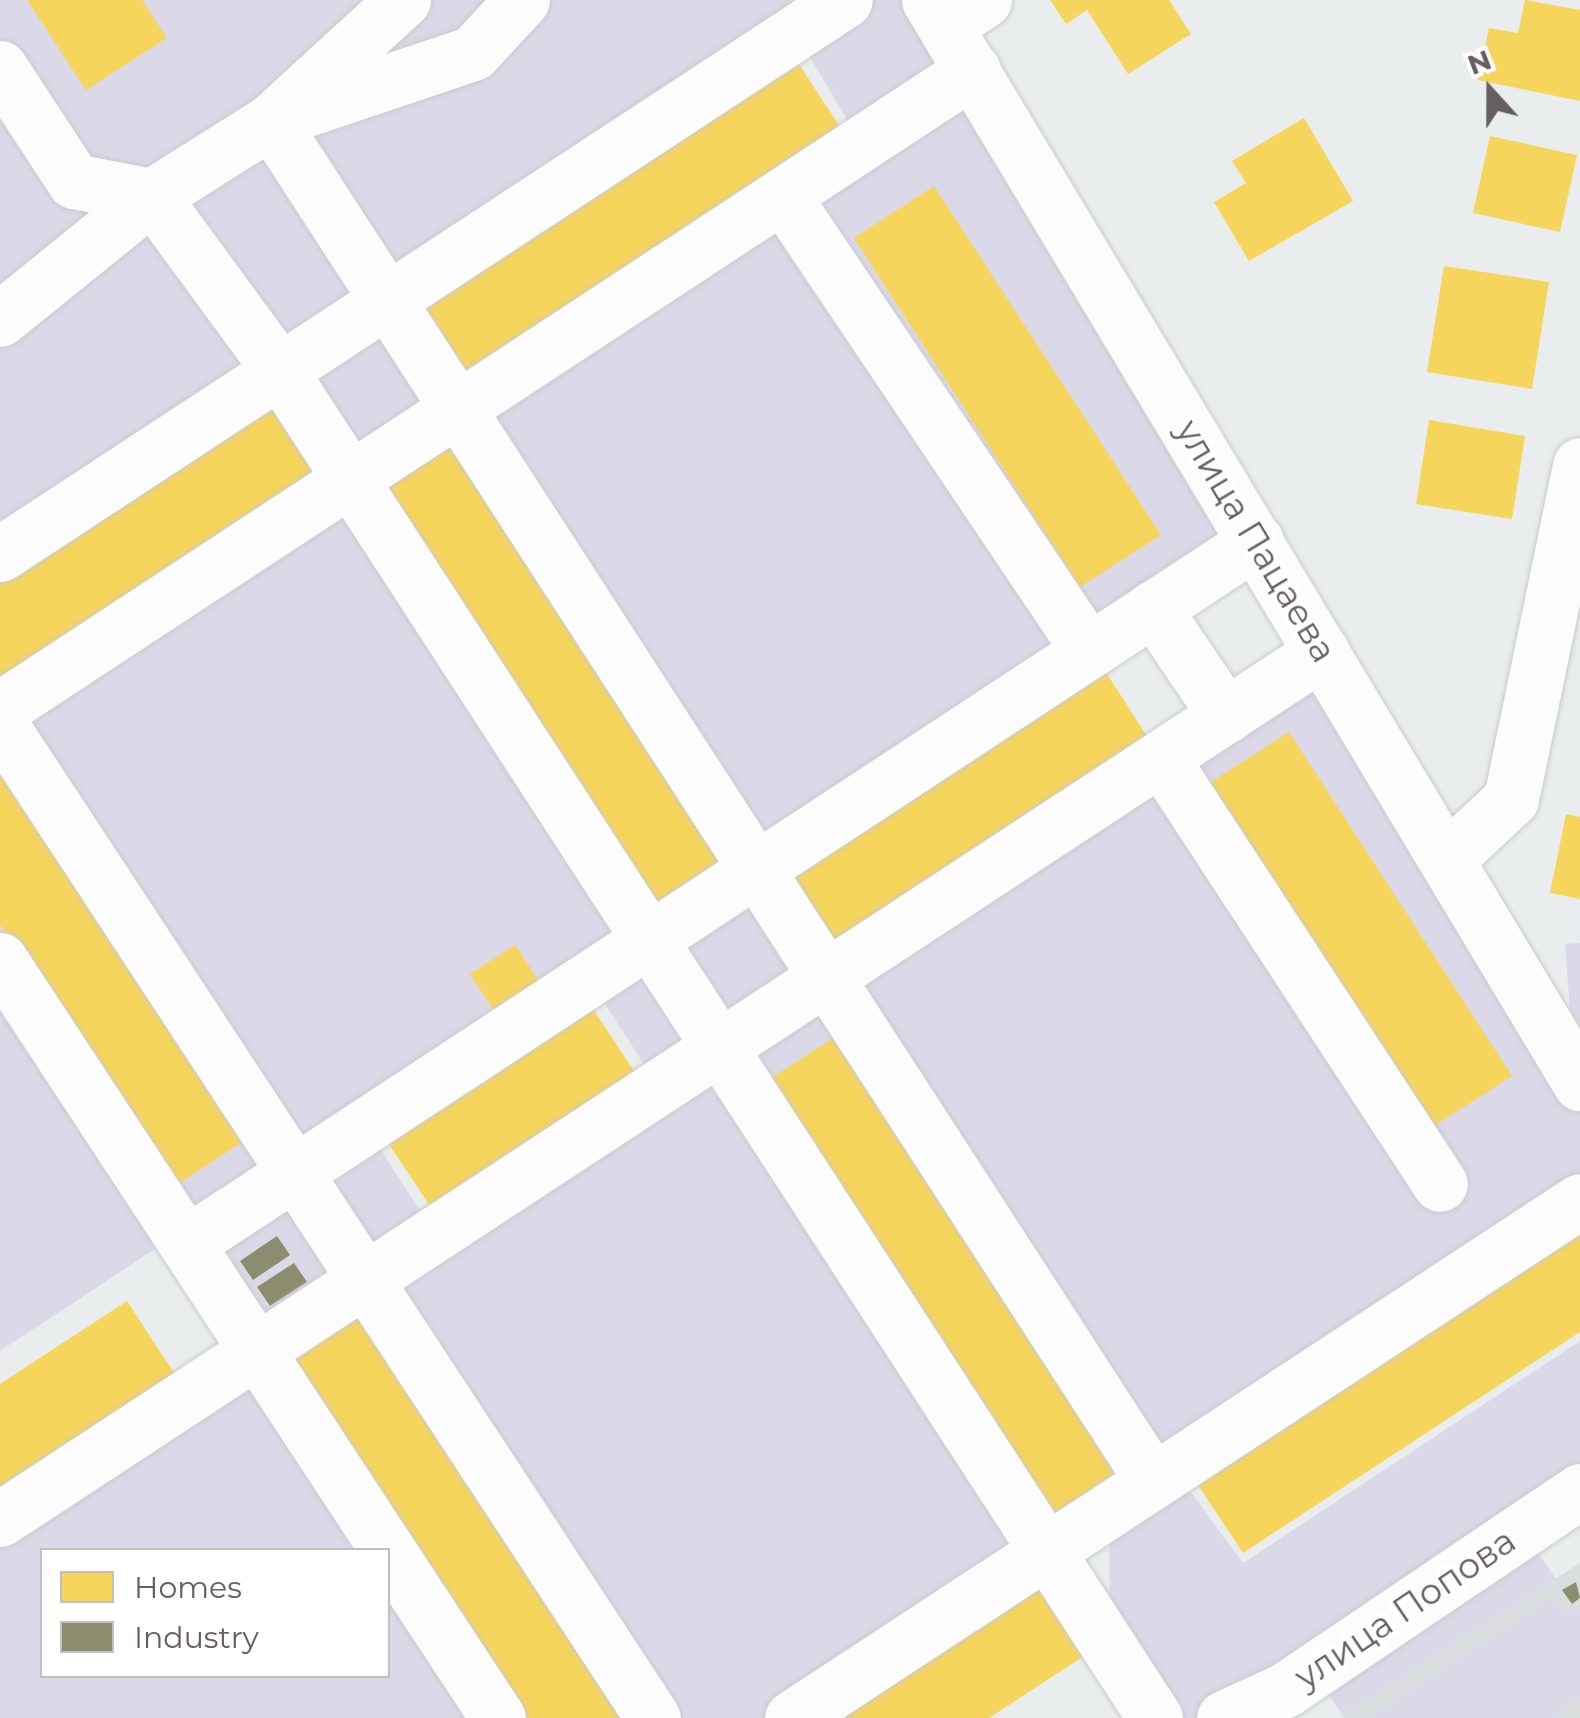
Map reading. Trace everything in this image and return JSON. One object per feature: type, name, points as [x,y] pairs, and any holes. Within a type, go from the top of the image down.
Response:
[{"type":"street","points":[[0,319],[152,196],[271,121],[403,0]]},
{"type":"street","points":[[271,121],[473,53],[522,0]]},
{"type":"street","points":[[0,554],[846,0]]},
{"type":"street","points":[[0,709],[782,196],[958,24]]},
{"type":"street","name":"улица Пацаева","points":[[958,24],[1256,541],[1580,1083]]},
{"type":"street","points":[[0,68],[74,181],[152,196],[280,371],[1156,1718]]},
{"type":"street","points":[[271,121],[455,411],[828,977],[1153,1481]]},
{"type":"street","points":[[782,196],[1089,651]]},
{"type":"street","points":[[1448,858],[1511,799],[1580,465]]},
{"type":"street","points":[[187,1242],[1256,541]]},
{"type":"street","points":[[1153,608],[1226,716]]},
{"type":"street","points":[[0,1520],[1322,652]]},
{"type":"street","points":[[0,724],[654,1718]]},
{"type":"street","points":[[1162,758],[1440,1184]]},
{"type":"street","points":[[0,960],[387,1548]]},
{"type":"street","points":[[792,1718],[1580,1200]]},
{"type":"street","name":"улица Попова","points":[[1224,1718],[1284,1690],[1572,1512]]},
{"type":"street","points":[[390,1552],[498,1718]]},
{"type":"shaded area","points":[[0,0],[393,0],[151,188],[76,166],[0,49]]},
{"type":"shaded area","points":[[426,0],[791,0],[798,15],[0,535],[0,337]]},
{"type":"shaded area","points":[[827,0],[918,0],[1236,537],[0,1351],[0,723],[868,155],[802,44]]},
{"type":"shaded area","points":[[0,80],[126,203],[0,306]]},
{"type":"shaded area","points":[[380,319],[435,407],[352,464],[294,373]]},
{"type":"shaded area","points":[[1316,678],[1580,1106],[1580,1178],[773,1718],[0,1718],[0,1529]]},
{"type":"shaded area","points":[[775,869],[834,963],[653,1078],[594,987]]},
{"type":"shaded area","points":[[1580,943],[1580,1025],[1570,1010],[1565,944]]},
{"type":"shaded area","points":[[371,1135],[428,1223],[260,1335],[201,1249]]},
{"type":"shaded area","points":[[1580,1341],[1580,1477],[1289,1678],[1195,1718],[1177,1718],[1110,1633],[1109,1533],[1178,1475],[1243,1563]]},
{"type":"shaded area","points":[[1539,1554],[1556,1579],[1343,1716],[1326,1691]]},
{"type":"shaded area","points":[[1580,1563],[1580,1718],[1344,1718],[1343,1716]]},
{"type":"shaded area","points":[[1552,1598],[1567,1614],[1580,1609],[1580,1695],[1558,1709],[1559,1718],[1368,1718]]},
{"type":"building: Homes","points":[[27,0],[142,0],[167,38],[86,90]]},
{"type":"building: Homes","points":[[1050,0],[1169,0],[1191,34],[1128,74],[1087,10],[1066,24]]},
{"type":"building: Homes","points":[[1525,0],[1580,10],[1580,101],[1478,80],[1489,28],[1518,33]]},
{"type":"building: Homes","points":[[793,55],[846,136],[473,381],[420,299]]},
{"type":"building: Homes","points":[[1304,118],[1353,201],[1249,261],[1214,202],[1246,183],[1232,161]]},
{"type":"building: Homes","points":[[1490,136],[1577,155],[1560,232],[1473,213]]},
{"type":"building: Homes","points":[[934,186],[1161,535],[1080,587],[854,238]]},
{"type":"building: Homes","points":[[1444,266],[1549,282],[1532,389],[1427,372]]},
{"type":"building: Homes","points":[[278,391],[331,472],[0,690],[0,573]]},
{"type":"building: Homes","points":[[1429,420],[1525,436],[1512,519],[1416,504]]},
{"type":"building: Homes","points":[[452,434],[735,868],[655,921],[371,486]]},
{"type":"building: Homes","points":[[1100,663],[1152,744],[837,951],[784,870]]},
{"type":"building: Homes","points":[[1289,732],[1512,1076],[1431,1128],[1208,784]]},
{"type":"building: Homes","points":[[0,749],[253,1135],[172,1188],[0,925]]},
{"type":"building: Homes","points":[[1566,814],[1580,817],[1580,899],[1550,893]]},
{"type":"building: Homes","points":[[515,945],[545,990],[500,1020],[470,974]]},
{"type":"building: Homes","points":[[587,1000],[640,1080],[436,1215],[382,1134]]},
{"type":"building: Homes","points":[[841,1033],[1125,1467],[1043,1520],[759,1086]]},
{"type":"building: Homes","points":[[1580,1217],[1580,1332],[1243,1553],[1190,1473]]},
{"type":"building: Homes","points":[[360,1297],[636,1718],[522,1718],[280,1350]]},
{"type":"building: Homes","points":[[127,1301],[180,1382],[0,1500],[0,1384]]},
{"type":"building: Homes","points":[[1037,1571],[1090,1652],[989,1718],[814,1718]]},
{"type":"building: Industry","points":[[277,1236],[290,1255],[253,1280],[240,1261]]},
{"type":"building: Industry","points":[[294,1263],[307,1282],[270,1306],[257,1287]]},
{"type":"building: Industry","points":[[1576,1582],[1580,1598],[1572,1604],[1562,1590]]}]
